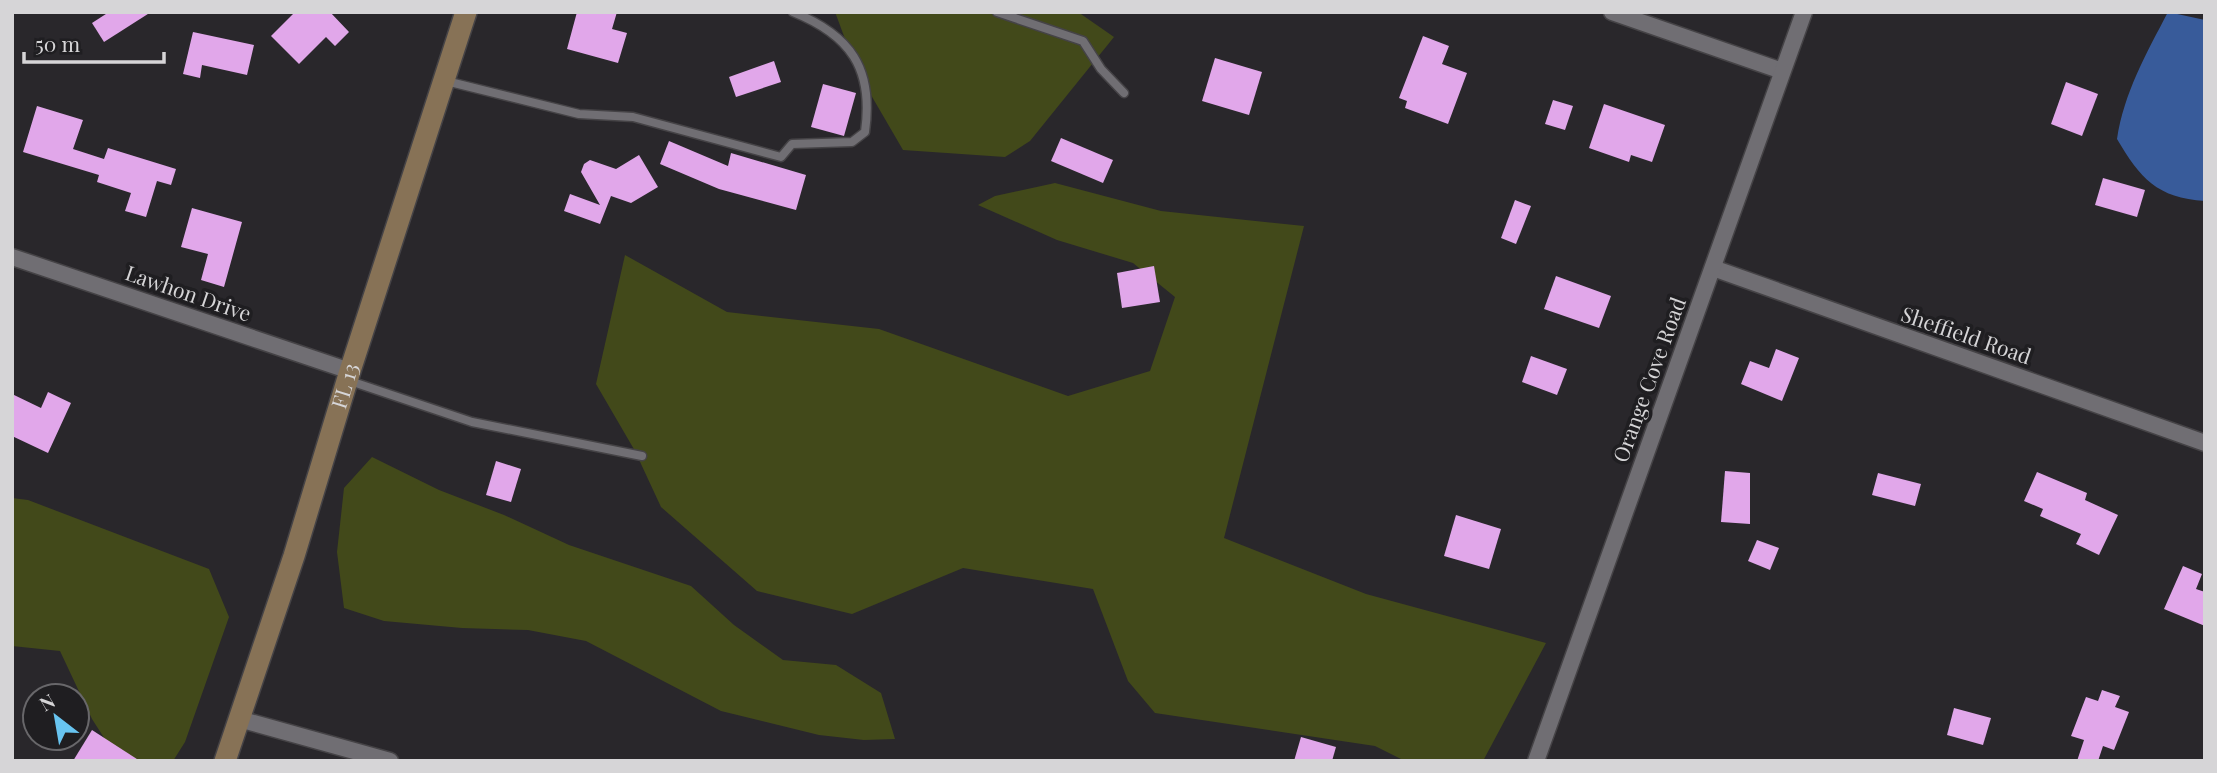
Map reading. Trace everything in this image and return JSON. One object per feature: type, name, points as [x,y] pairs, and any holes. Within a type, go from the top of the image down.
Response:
[{"type":"main road","name":"FL 13","points":[[225,761],[294,556],[466,12]]},
{"type":"street","points":[[1612,12],[1782,71]]},
{"type":"street","name":"Orange Cove Road","points":[[1536,761],[1804,12]]},
{"type":"street","name":"Lawhon Drive","points":[[12,257],[349,376]]},
{"type":"street","name":"Sheffield Road","points":[[1713,268],[2205,443]]},
{"type":"street","points":[[239,719],[390,761]]},
{"type":"lane","points":[[445,81],[579,114],[633,117],[781,157],[792,144],[852,142],[864,132],[867,115],[858,61],[846,43],[830,29],[793,12]]},
{"type":"lane","points":[[997,12],[1083,41],[1094,53],[1101,69],[1124,93]]},
{"type":"lane","points":[[349,376],[472,422],[642,456]]},
{"type":"green space","points":[[835,12],[1078,12],[1114,37],[1030,141],[1005,157],[903,150],[857,71]]},
{"type":"green space","points":[[1055,183],[1161,211],[1304,226],[1224,538],[1366,594],[1546,643],[1483,761],[1405,761],[1375,746],[1155,713],[1128,681],[1093,589],[963,568],[852,614],[757,591],[661,507],[635,451],[596,384],[625,255],[727,312],[879,329],[1068,396],[1150,371],[1175,297],[1133,263],[1057,240],[978,205],[995,196]]},
{"type":"green space","points":[[372,457],[439,490],[504,515],[569,545],[691,586],[734,625],[783,660],[836,665],[881,693],[895,739],[864,740],[819,735],[721,711],[586,641],[528,630],[462,628],[384,621],[344,608],[337,552],[344,488]]},
{"type":"green space","points":[[12,498],[28,500],[209,569],[229,617],[185,742],[173,761],[119,761],[91,717],[91,682],[75,682],[60,651],[12,646]]},
{"type":"water","points":[[2168,12],[2205,20],[2205,201],[2174,196],[2152,184],[2134,165],[2117,139],[2130,90]]},
{"type":"building","points":[[109,12],[151,12],[104,42],[92,23]]},
{"type":"building","points":[[295,12],[330,12],[349,32],[335,46],[326,37],[299,64],[271,36]]},
{"type":"building","points":[[577,12],[617,12],[612,29],[627,33],[618,63],[567,49]]},
{"type":"building","points":[[193,32],[254,45],[247,75],[202,65],[200,78],[183,74]]},
{"type":"building","points":[[1423,36],[1449,46],[1442,64],[1467,73],[1448,124],[1405,108],[1407,101],[1399,98]]},
{"type":"building","points":[[1215,58],[1262,72],[1249,115],[1202,101]]},
{"type":"building","points":[[774,61],[781,82],[736,97],[729,77]]},
{"type":"building","points":[[2066,82],[2098,94],[2082,136],[2051,124]]},
{"type":"building","points":[[823,84],[856,93],[844,136],[811,127]]},
{"type":"building","points":[[1553,100],[1573,106],[1565,130],[1545,124]]},
{"type":"building","points":[[1604,104],[1665,125],[1652,162],[1631,155],[1629,162],[1589,148]]},
{"type":"building","points":[[37,106],[83,120],[73,149],[104,159],[108,148],[176,169],[171,185],[157,181],[146,217],[125,211],[131,193],[97,182],[99,175],[23,152]]},
{"type":"building","points":[[1061,138],[1113,160],[1103,183],[1051,161]]},
{"type":"building","points":[[669,141],[728,166],[731,153],[806,175],[796,210],[719,189],[660,164]]},
{"type":"building","points":[[639,155],[658,187],[631,203],[611,196],[600,224],[564,211],[570,194],[600,205],[581,172],[584,164],[590,160],[616,169]]},
{"type":"building","points":[[2103,178],[2145,190],[2137,217],[2095,205]]},
{"type":"building","points":[[1515,200],[1531,206],[1516,244],[1501,238]]},
{"type":"building","points":[[192,208],[242,222],[224,287],[201,280],[208,254],[181,247]]},
{"type":"building","points":[[1154,266],[1160,302],[1122,308],[1117,273]]},
{"type":"building","points":[[1556,276],[1611,296],[1599,328],[1544,309]]},
{"type":"building","points":[[1776,349],[1799,358],[1782,401],[1741,384],[1750,361],[1769,368]]},
{"type":"building","points":[[1531,356],[1567,369],[1557,395],[1522,382]]},
{"type":"building","points":[[48,392],[71,403],[48,453],[12,436],[12,394],[41,408]]},
{"type":"building","points":[[496,461],[521,469],[511,502],[486,495]]},
{"type":"building","points":[[1725,471],[1750,473],[1750,524],[1721,522]]},
{"type":"building","points":[[2037,472],[2087,493],[2085,500],[2118,515],[2099,555],[2076,544],[2081,534],[2040,516],[2043,509],[2024,501]]},
{"type":"building","points":[[1878,473],[1921,484],[1915,506],[1872,495]]},
{"type":"building","points":[[1456,515],[1501,529],[1489,569],[1444,556]]},
{"type":"building","points":[[1757,540],[1779,548],[1770,570],[1748,561]]},
{"type":"building","points":[[2183,566],[2202,574],[2196,589],[2205,592],[2205,626],[2164,609]]},
{"type":"building","points":[[2102,690],[2120,696],[2115,707],[2129,712],[2114,750],[2103,746],[2098,761],[2077,761],[2084,740],[2071,736],[2086,697],[2098,701]]},
{"type":"building","points":[[1954,708],[1991,718],[1983,745],[1947,735]]},
{"type":"building","points":[[91,732],[140,761],[73,761],[79,752],[91,752]]},
{"type":"building","points":[[1301,737],[1336,747],[1332,761],[1294,761]]}]
